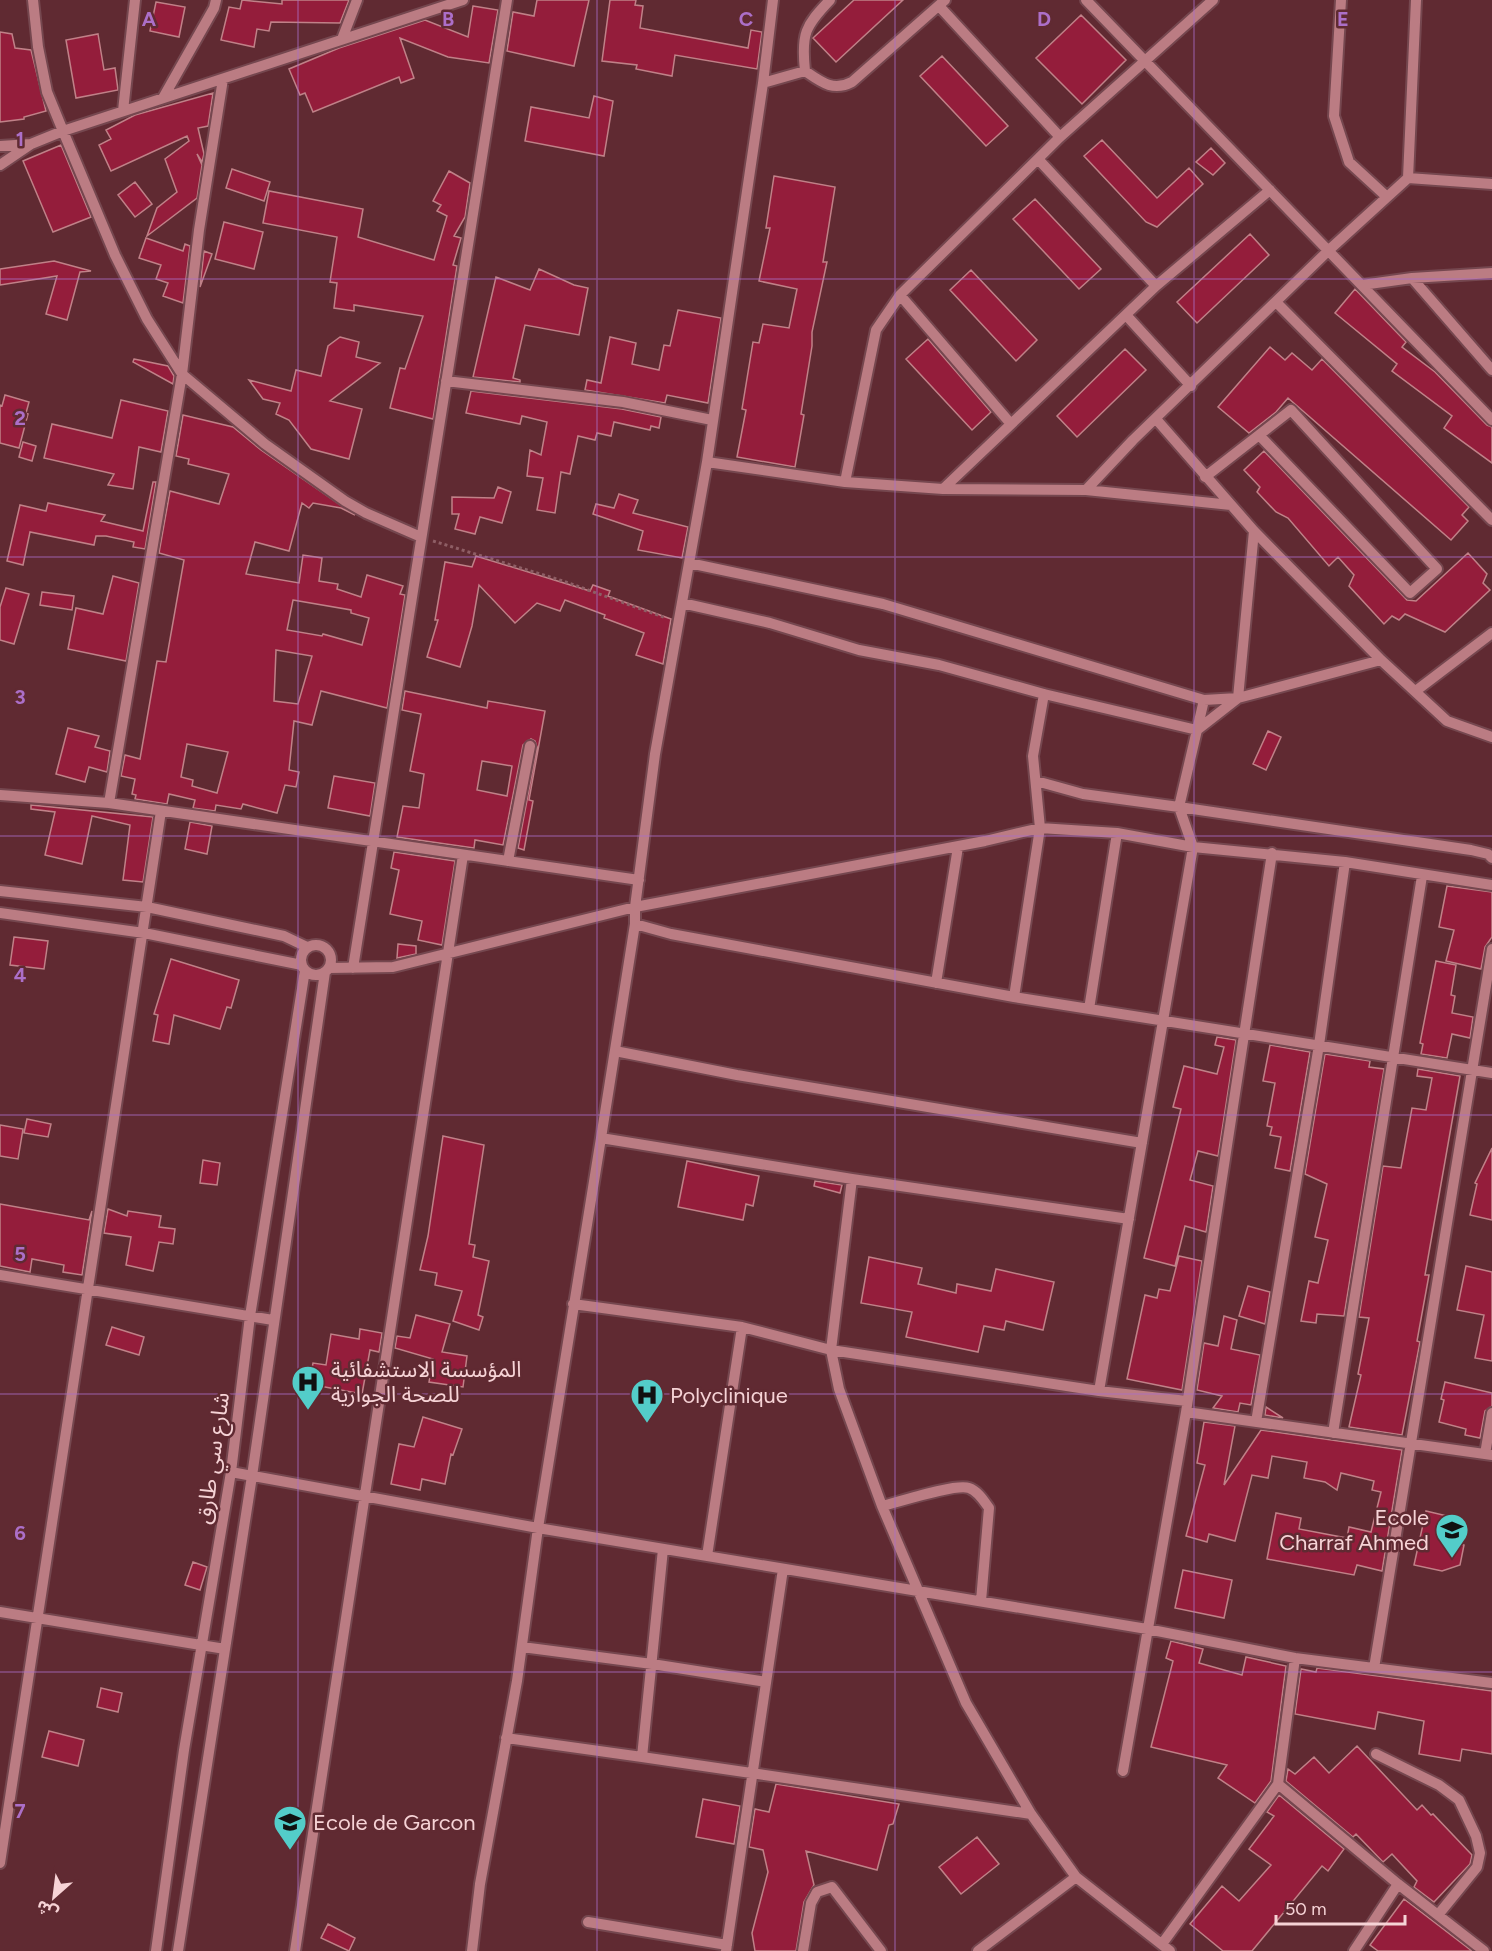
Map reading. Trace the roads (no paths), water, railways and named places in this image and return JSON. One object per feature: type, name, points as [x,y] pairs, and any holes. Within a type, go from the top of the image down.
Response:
[{"type":"street","points":[[33,0],[38,47],[47,92],[114,255],[147,319],[182,374],[265,444],[345,501],[366,513],[421,537]]},
{"type":"street","points":[[123,111],[135,0]]},
{"type":"street","points":[[163,98],[214,8],[216,0]]},
{"type":"street","points":[[342,39],[357,0]]},
{"type":"street","points":[[0,165],[31,144],[63,131],[463,0]]},
{"type":"street","points":[[352,968],[507,0]]},
{"type":"street","points":[[472,1951],[480,1884],[522,1647],[538,1528],[635,924],[635,907],[655,754],[707,462],[763,83],[773,0]]},
{"type":"street","points":[[806,71],[805,31],[810,21],[830,0]]},
{"type":"street","points":[[1086,0],[1492,420]]},
{"type":"street","points":[[845,482],[876,330],[900,295],[1060,137],[1144,59],[1213,0]]},
{"type":"street","points":[[1341,0],[1334,116],[1349,162],[1387,197]]},
{"type":"street","points":[[1086,490],[1329,250],[1408,178],[1416,0]]},
{"type":"street","points":[[806,71],[822,83],[842,87],[852,82],[942,3],[1060,137]]},
{"type":"street","points":[[763,83],[806,71]]},
{"type":"street","points":[[109,803],[182,374],[199,230],[223,79]]},
{"type":"street","points":[[0,146],[31,144]]},
{"type":"street","points":[[1038,159],[1156,286]]},
{"type":"street","points":[[1408,178],[1492,184]]},
{"type":"street","points":[[943,489],[1156,286],[1270,190]]},
{"type":"street","points":[[1362,285],[1412,278],[1492,273]]},
{"type":"street","points":[[1412,278],[1492,369]]},
{"type":"street","points":[[900,295],[1011,424]]},
{"type":"street","points":[[1277,303],[1492,520]]},
{"type":"street","points":[[1126,315],[1191,386]]},
{"type":"street","points":[[446,381],[623,402],[712,420]]},
{"type":"street","points":[[1205,477],[1291,410],[1437,569],[1410,593],[1259,435]]},
{"type":"street","points":[[1156,419],[1254,531],[1381,660],[1417,690],[1447,721],[1492,737]]},
{"type":"street","points":[[707,462],[845,482],[943,489],[1086,490],[1231,505]]},
{"type":"street","points":[[1197,730],[1238,698],[1254,531]]},
{"type":"street","points":[[689,563],[883,604],[1204,700],[1238,698],[1381,660]]},
{"type":"street","points":[[682,603],[770,623],[859,650],[939,665],[1044,694],[1197,730]]},
{"type":"street","points":[[1417,690],[1492,633]]},
{"type":"street","points":[[1014,997],[1040,828],[1033,756],[1044,694]]},
{"type":"street","points":[[1099,1391],[1193,846],[1179,807],[1204,700]]},
{"type":"street","points":[[508,861],[530,746]]},
{"type":"street","points":[[1036,781],[1083,794],[1471,850],[1488,854],[1492,858]]},
{"type":"street","points":[[0,795],[109,803],[639,880]]},
{"type":"street","points":[[0,1863],[161,811]]},
{"type":"street","points":[[0,913],[144,933],[303,967],[312,974],[327,970],[393,967],[635,907],[958,847],[1040,828],[1117,833],[1193,846],[1345,862],[1422,876],[1492,885]]},
{"type":"street","points":[[1089,1009],[1117,833]]},
{"type":"street","points":[[936,983],[958,847]]},
{"type":"street","points":[[1123,1771],[1186,1406],[1272,853]]},
{"type":"street","points":[[295,1951],[450,954],[463,855]]},
{"type":"street","points":[[1256,1422],[1319,1045],[1345,862]]},
{"type":"street","points":[[1333,1433],[1422,876]]},
{"type":"street","points":[[0,891],[147,907],[284,936],[307,947]]},
{"type":"street","points":[[635,924],[671,934],[1014,997],[1492,1073]]},
{"type":"street","points":[[303,967],[302,956],[307,947],[313,945],[325,947],[331,957],[327,970]]},
{"type":"street","points":[[1374,1668],[1492,949]]},
{"type":"street","name":"شارع سي طارق","points":[[156,1951],[184,1750],[231,1472],[250,1316],[303,967]]},
{"type":"street","name":"شارع سي طارق","points":[[178,1951],[252,1476],[273,1320],[327,970]]},
{"type":"street","points":[[615,1052],[737,1075],[1142,1143]]},
{"type":"street","points":[[601,1138],[852,1179],[1129,1219]]},
{"type":"street","points":[[852,1179],[831,1350],[839,1389],[882,1506],[966,1703],[1030,1814],[1076,1877],[1166,1948],[1278,1784],[1295,1658]]},
{"type":"street","points":[[0,1275],[273,1320]]},
{"type":"street","points":[[573,1305],[742,1327],[831,1350],[1099,1391],[1186,1406],[1256,1422],[1412,1445],[1489,1454],[1492,1413]]},
{"type":"street","points":[[707,1556],[742,1327]]},
{"type":"street","points":[[231,1472],[538,1528],[1147,1629],[1295,1658],[1492,1683]]},
{"type":"street","points":[[882,1506],[953,1488],[969,1488],[979,1495],[989,1508],[981,1601]]},
{"type":"street","points":[[642,1757],[663,1549]]},
{"type":"street","points":[[588,1922],[726,1948],[783,1569]]},
{"type":"street","points":[[0,1612],[225,1649]]},
{"type":"street","points":[[522,1647],[766,1682]]},
{"type":"street","points":[[506,1738],[1030,1814]]},
{"type":"street","points":[[1376,1754],[1439,1785],[1459,1800],[1476,1836],[1480,1853],[1477,1867],[1438,1915]]},
{"type":"street","points":[[1278,1784],[1398,1884],[1484,1951]]},
{"type":"street","points":[[978,1951],[1076,1877]]},
{"type":"street","points":[[1354,1951],[1398,1884]]},
{"type":"street","points":[[804,1951],[812,1903],[817,1892],[832,1887],[881,1951]]},
{"type":"place","name":"المؤسسة الاستشفائية للصحة الجوارية","points":[[308,1411]]},
{"type":"place","name":"Polyclinique","points":[[647,1424]]},
{"type":"place","name":"Ecole Charraf Ahmed","points":[[1452,1559]]},
{"type":"place","name":"Ecole de Garcon","points":[[290,1851]]}]
